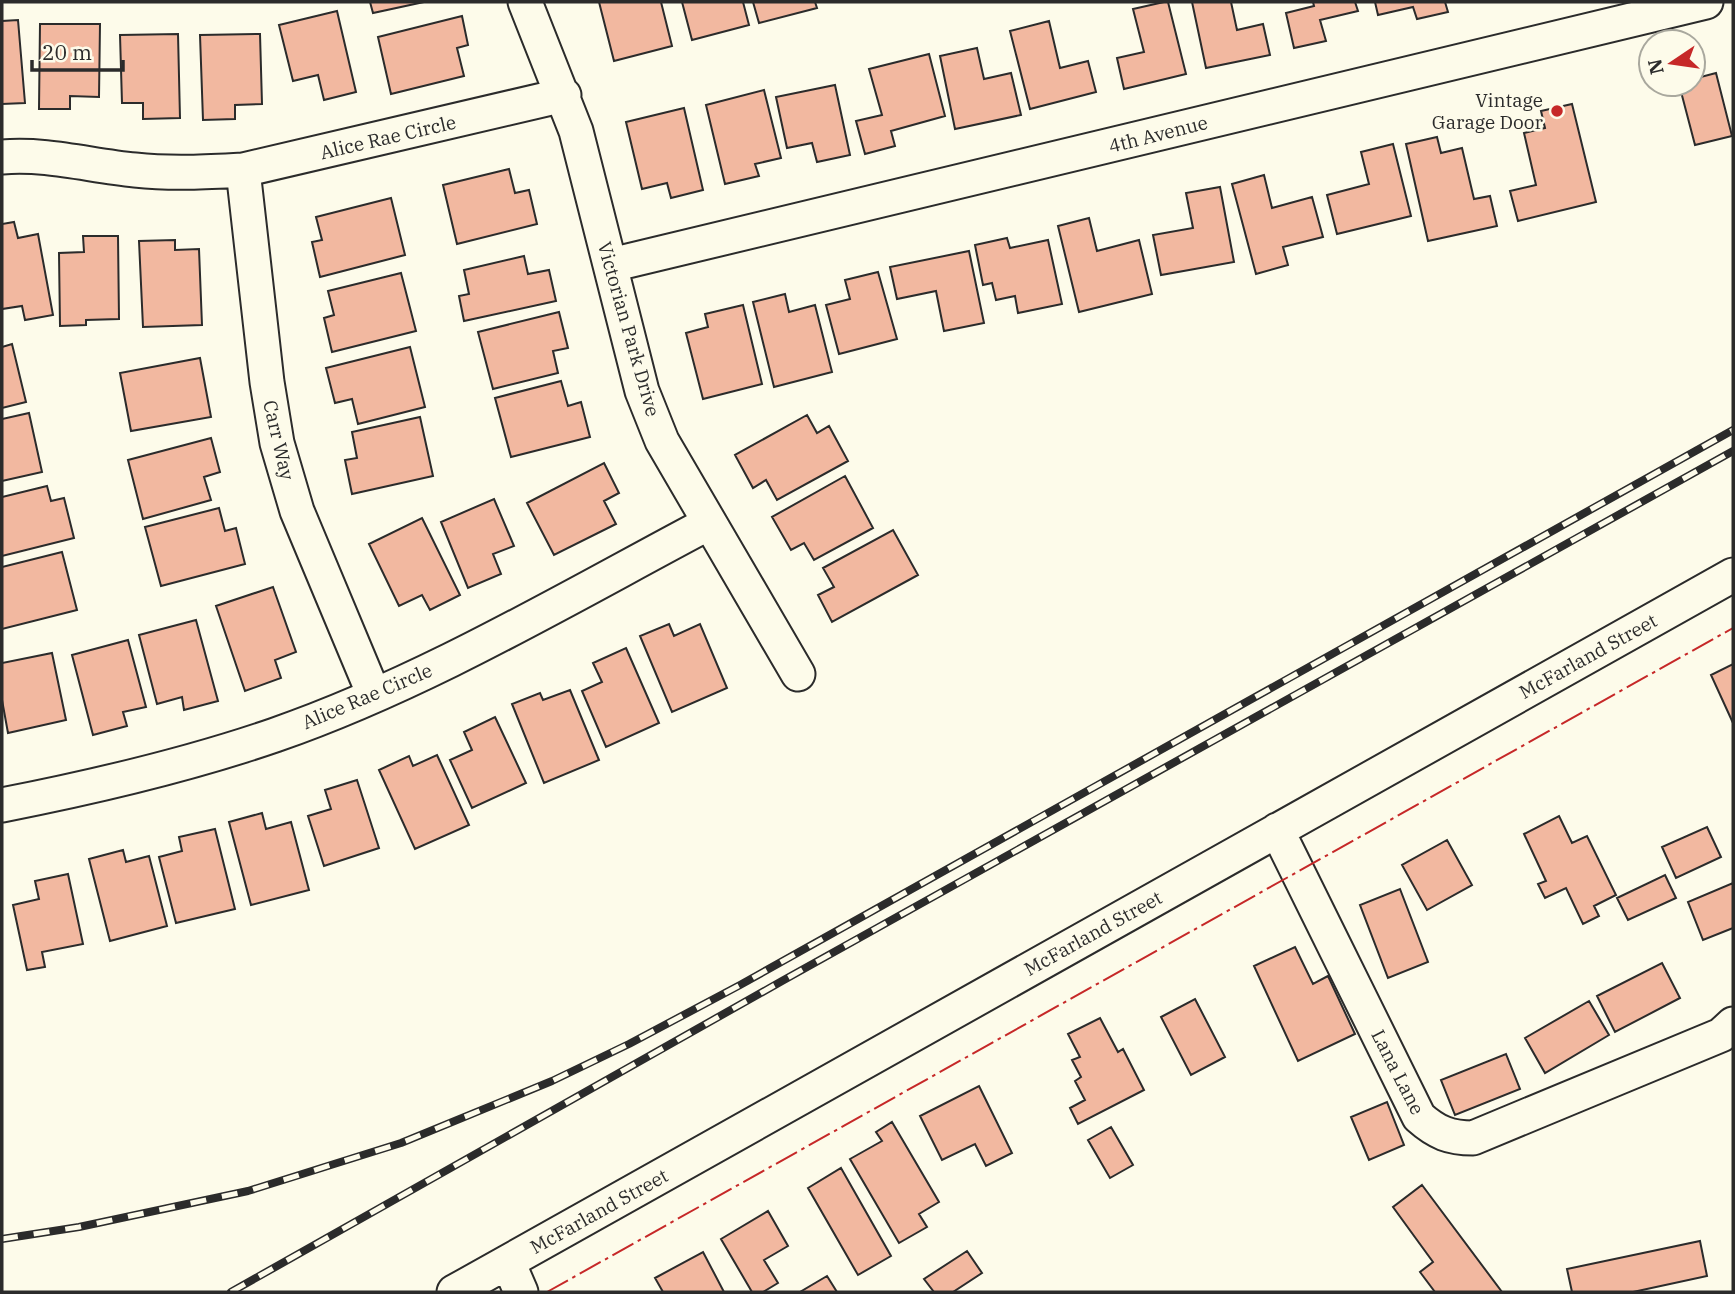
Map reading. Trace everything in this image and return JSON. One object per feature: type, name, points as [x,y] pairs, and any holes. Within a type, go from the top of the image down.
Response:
[{"type":"street","name":"Victorian Park Drive","points":[[525,2],[576,131],[642,391],[662,441],[798,674]]},
{"type":"street","name":"4th Avenue","points":[[611,265],[1706,2]]},
{"type":"street","name":"Alice Rae Circle","points":[[2,157],[66,159],[134,170],[192,173],[243,170],[564,95]]},
{"type":"street","name":"Carr Way","points":[[243,170],[267,382],[277,443],[296,511],[374,695]]},
{"type":"street","name":"Alice Rae Circle","points":[[2,805],[121,781],[276,735],[450,660],[709,523]]},
{"type":"street","name":"McFarland Street","points":[[458,1291],[1733,575]]},
{"type":"street","name":"Lana Lane","points":[[1277,830],[1419,1118],[1435,1132],[1454,1138],[1473,1138],[1721,1035],[1733,1024]]},
{"type":"street","points":[[508,1262],[521,1292]]},
{"type":"building","points":[[370,2],[424,2],[373,13]]},
{"type":"building","points":[[599,2],[661,2],[672,46],[614,61]]},
{"type":"building","points":[[682,2],[743,2],[749,25],[692,40]]},
{"type":"building","points":[[753,2],[815,2],[817,8],[759,23]]},
{"type":"building","points":[[1168,2],[1186,74],[1124,89],[1117,58],[1144,52],[1133,9]]},
{"type":"building","points":[[1192,2],[1231,2],[1237,30],[1263,24],[1270,55],[1206,68]]},
{"type":"building","points":[[1313,2],[1355,2],[1358,11],[1320,20],[1326,41],[1294,48],[1286,13],[1314,6]]},
{"type":"building","points":[[1375,2],[1445,2],[1448,12],[1417,19],[1413,7],[1378,15]]},
{"type":"building","points":[[337,11],[356,92],[324,100],[318,75],[293,81],[279,25]]},
{"type":"building","points":[[462,16],[468,45],[457,48],[464,76],[391,94],[378,37]]},
{"type":"building","points":[[18,20],[25,103],[2,104],[2,21]]},
{"type":"building","points":[[1049,21],[1060,68],[1088,61],[1096,92],[1030,109],[1010,31]]},
{"type":"building","points":[[40,24],[100,24],[99,97],[70,96],[70,109],[39,109]]},
{"type":"building","points":[[178,34],[180,118],[143,119],[143,103],[122,103],[120,35]]},
{"type":"building","points":[[260,34],[262,104],[235,105],[235,119],[203,120],[200,35]]},
{"type":"building","points":[[977,48],[984,79],[1011,73],[1021,115],[955,129],[940,56]]},
{"type":"building","points":[[929,54],[945,116],[891,131],[895,146],[865,154],[856,121],[882,115],[869,69]]},
{"type":"building","points":[[1716,73],[1732,136],[1695,145],[1683,98],[1707,98],[1707,75]]},
{"type":"building","points":[[835,85],[850,155],[817,162],[812,143],[787,148],[776,97]]},
{"type":"building","points":[[764,90],[781,158],[755,164],[759,176],[725,184],[706,105]]},
{"type":"building","points":[[1572,104],[1596,202],[1518,221],[1510,191],[1536,185],[1524,133],[1545,128],[1541,111]]},
{"type":"building","points":[[684,108],[703,190],[671,198],[667,183],[642,189],[626,122]]},
{"type":"building","points":[[1437,137],[1441,153],[1462,148],[1474,199],[1490,196],[1497,226],[1428,241],[1406,144]]},
{"type":"building","points":[[1393,144],[1411,216],[1337,234],[1327,195],[1369,184],[1361,152]]},
{"type":"building","points":[[509,169],[515,193],[529,190],[537,224],[457,244],[443,185]]},
{"type":"building","points":[[1264,175],[1272,208],[1312,197],[1323,237],[1283,247],[1288,265],[1256,274],[1232,184]]},
{"type":"building","points":[[1220,187],[1234,262],[1161,275],[1153,235],[1193,228],[1186,193]]},
{"type":"building","points":[[391,198],[405,255],[320,277],[312,242],[322,240],[316,217]]},
{"type":"building","points":[[1089,218],[1097,251],[1139,240],[1152,294],[1079,312],[1058,226]]},
{"type":"building","points":[[14,222],[18,238],[38,234],[53,315],[25,320],[22,306],[2,309],[2,224]]},
{"type":"building","points":[[83,236],[118,236],[119,319],[86,320],[86,325],[60,326],[59,253],[84,252]]},
{"type":"building","points":[[1007,238],[1010,248],[1048,240],[1062,304],[1018,313],[1015,296],[996,300],[992,283],[983,285],[975,245]]},
{"type":"building","points":[[175,240],[175,250],[199,249],[202,325],[143,327],[139,241]]},
{"type":"building","points":[[969,251],[984,323],[944,331],[936,291],[897,299],[890,267]]},
{"type":"building","points":[[524,256],[528,274],[549,270],[556,301],[464,321],[459,296],[469,294],[464,270]]},
{"type":"building","points":[[878,272],[897,339],[839,354],[826,305],[850,299],[845,280]]},
{"type":"building","points":[[401,273],[416,331],[332,352],[324,318],[334,315],[328,291]]},
{"type":"building","points":[[785,294],[789,312],[815,305],[832,372],[774,387],[753,302]]},
{"type":"building","points":[[743,305],[762,384],[703,399],[686,333],[708,327],[705,314]]},
{"type":"building","points":[[559,312],[568,348],[553,351],[558,373],[493,389],[478,332]]},
{"type":"building","points":[[12,344],[26,402],[2,408],[2,347]]},
{"type":"building","points":[[410,347],[425,407],[358,424],[352,399],[335,403],[326,368]]},
{"type":"building","points":[[200,358],[211,417],[131,431],[120,373]]},
{"type":"building","points":[[561,381],[568,406],[581,402],[590,437],[511,457],[495,398]]},
{"type":"building","points":[[29,413],[42,472],[2,481],[2,419]]},
{"type":"building","points":[[807,415],[817,433],[829,426],[848,461],[777,500],[766,480],[753,488],[735,455]]},
{"type":"building","points":[[420,417],[433,476],[352,494],[345,460],[357,458],[352,432]]},
{"type":"building","points":[[211,438],[220,472],[204,477],[211,500],[143,519],[128,460]]},
{"type":"building","points":[[604,463],[619,493],[604,501],[616,524],[554,555],[527,503]]},
{"type":"building","points":[[845,476],[873,528],[814,560],[804,543],[791,550],[772,517]]},
{"type":"building","points":[[47,486],[51,501],[64,498],[74,538],[2,556],[2,497]]},
{"type":"building","points":[[494,499],[514,546],[493,554],[501,574],[468,588],[441,522]]},
{"type":"building","points":[[219,508],[225,531],[236,528],[245,564],[161,586],[145,527]]},
{"type":"building","points":[[422,518],[460,595],[430,610],[422,595],[399,606],[369,544]]},
{"type":"building","points":[[893,530],[918,575],[832,622],[818,595],[834,587],[823,568]]},
{"type":"building","points":[[62,552],[77,610],[2,629],[2,567]]},
{"type":"building","points":[[273,587],[296,652],[275,660],[281,678],[245,691],[216,606]]},
{"type":"building","points":[[196,620],[218,701],[184,710],[182,697],[157,704],[139,635]]},
{"type":"building","points":[[669,624],[674,636],[700,624],[727,688],[672,712],[640,636]]},
{"type":"building","points":[[128,640],[146,707],[123,712],[127,726],[93,735],[72,655]]},
{"type":"building","points":[[626,648],[659,723],[606,747],[582,691],[602,682],[593,663]]},
{"type":"building","points":[[52,653],[66,720],[8,733],[2,700],[2,663]]},
{"type":"building","points":[[1733,664],[1733,723],[1711,675]]},
{"type":"building","points":[[570,690],[599,760],[544,783],[512,704],[540,693],[543,700]]},
{"type":"building","points":[[495,717],[526,783],[472,808],[450,760],[472,750],[464,732]]},
{"type":"building","points":[[437,755],[469,825],[415,849],[379,770],[409,756],[413,766]]},
{"type":"building","points":[[357,780],[379,848],[324,866],[308,816],[331,809],[325,790]]},
{"type":"building","points":[[262,813],[266,829],[291,822],[309,890],[251,905],[229,822]]},
{"type":"building","points":[[1559,816],[1572,843],[1587,836],[1616,895],[1594,906],[1599,916],[1583,924],[1566,888],[1545,898],[1538,884],[1546,881],[1524,834]]},
{"type":"building","points":[[1707,827],[1721,857],[1676,878],[1662,847]]},
{"type":"building","points":[[215,829],[235,909],[176,923],[159,857],[182,851],[179,837]]},
{"type":"building","points":[[1447,840],[1472,885],[1427,910],[1402,865]]},
{"type":"building","points":[[123,850],[126,862],[149,856],[167,926],[110,941],[89,859]]},
{"type":"building","points":[[68,874],[83,944],[42,952],[45,967],[27,970],[13,905],[39,899],[35,881]]},
{"type":"building","points":[[1665,875],[1676,898],[1628,920],[1617,898]]},
{"type":"building","points":[[1733,883],[1733,928],[1703,940],[1688,902]]},
{"type":"building","points":[[1400,889],[1428,962],[1388,978],[1360,905]]},
{"type":"building","points":[[1295,947],[1313,984],[1328,976],[1355,1034],[1298,1061],[1254,966]]},
{"type":"building","points":[[1662,963],[1680,998],[1615,1032],[1597,996]]},
{"type":"building","points":[[1195,999],[1225,1057],[1191,1075],[1161,1017]]},
{"type":"building","points":[[1589,1001],[1609,1035],[1545,1073],[1525,1038]]},
{"type":"building","points":[[1100,1018],[1118,1052],[1123,1049],[1144,1090],[1078,1124],[1070,1108],[1085,1100],[1075,1081],[1081,1077],[1072,1060],[1080,1057],[1068,1034]]},
{"type":"building","points":[[1506,1054],[1520,1089],[1455,1115],[1441,1080]]},
{"type":"building","points":[[979,1086],[1012,1153],[986,1166],[975,1144],[942,1160],[920,1116]]},
{"type":"building","points":[[1387,1102],[1404,1145],[1369,1160],[1351,1117]]},
{"type":"building","points":[[892,1122],[939,1202],[919,1214],[927,1227],[899,1243],[850,1159],[882,1141],[876,1132]]},
{"type":"building","points":[[1111,1127],[1133,1165],[1110,1178],[1088,1140]]},
{"type":"building","points":[[841,1168],[891,1256],[858,1275],[808,1188]]},
{"type":"building","points":[[1422,1185],[1502,1292],[1435,1292],[1420,1272],[1433,1262],[1393,1207]]},
{"type":"building","points":[[768,1211],[788,1246],[764,1260],[778,1283],[763,1292],[752,1292],[721,1239]]},
{"type":"building","points":[[1700,1241],[1707,1276],[1633,1292],[1572,1292],[1567,1269]]},
{"type":"building","points":[[967,1251],[982,1273],[953,1292],[934,1292],[924,1279]]},
{"type":"building","points":[[703,1252],[724,1292],[663,1292],[655,1278]]},
{"type":"building","points":[[827,1276],[837,1292],[800,1292]]},
{"type":"railway","points":[[2,1239],[79,1227],[248,1191],[401,1143],[552,1081],[740,985],[1733,430]]},
{"type":"railway","points":[[231,1292],[782,981],[1733,451]]},
{"type":"power","points":[[547,1292],[1733,628]]},
{"type":"place","name":"Vintage Garage Door","points":[[1557,111]]}]
